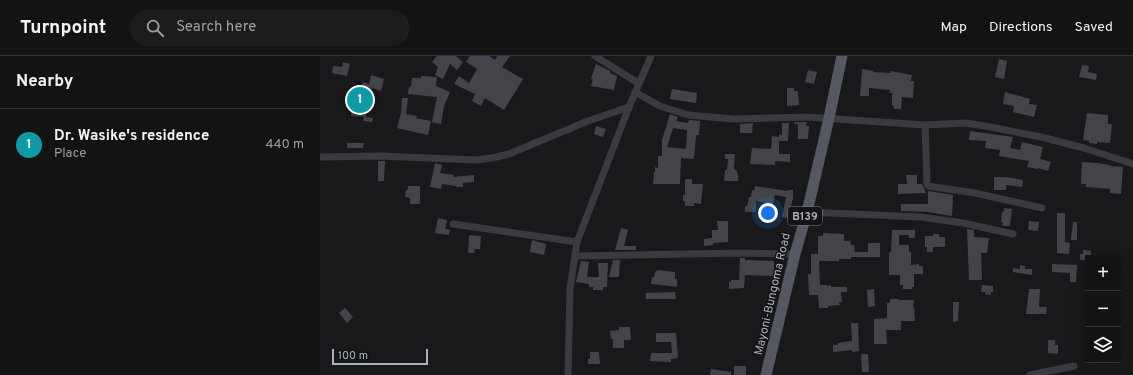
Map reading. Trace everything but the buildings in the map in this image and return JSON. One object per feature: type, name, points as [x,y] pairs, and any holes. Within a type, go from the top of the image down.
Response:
[{"type":"main road","name":"Mayoni-Bungoma Road","points":[[766,375],[795,254],[807,212],[842,56]]},
{"type":"street","points":[[595,56],[638,83]]},
{"type":"street","points":[[568,375],[570,290],[577,242],[638,83],[651,56]]},
{"type":"street","points":[[635,92],[660,106],[688,115],[733,118],[807,117],[925,125],[966,123],[1084,148],[1133,164]]},
{"type":"street","points":[[320,157],[380,156],[476,160],[492,158],[509,154],[588,121],[629,108]]},
{"type":"street","points":[[925,125],[927,186],[975,193],[1042,208]]},
{"type":"street","points":[[807,212],[921,217],[962,223],[1013,234]]},
{"type":"street","points":[[453,224],[577,242]]},
{"type":"street","points":[[575,256],[734,253],[795,254]]},
{"type":"street","points":[[1030,375],[1074,366]]},
{"type":"place","name":"Dr. Wasike's residence","points":[[360,100]]}]
